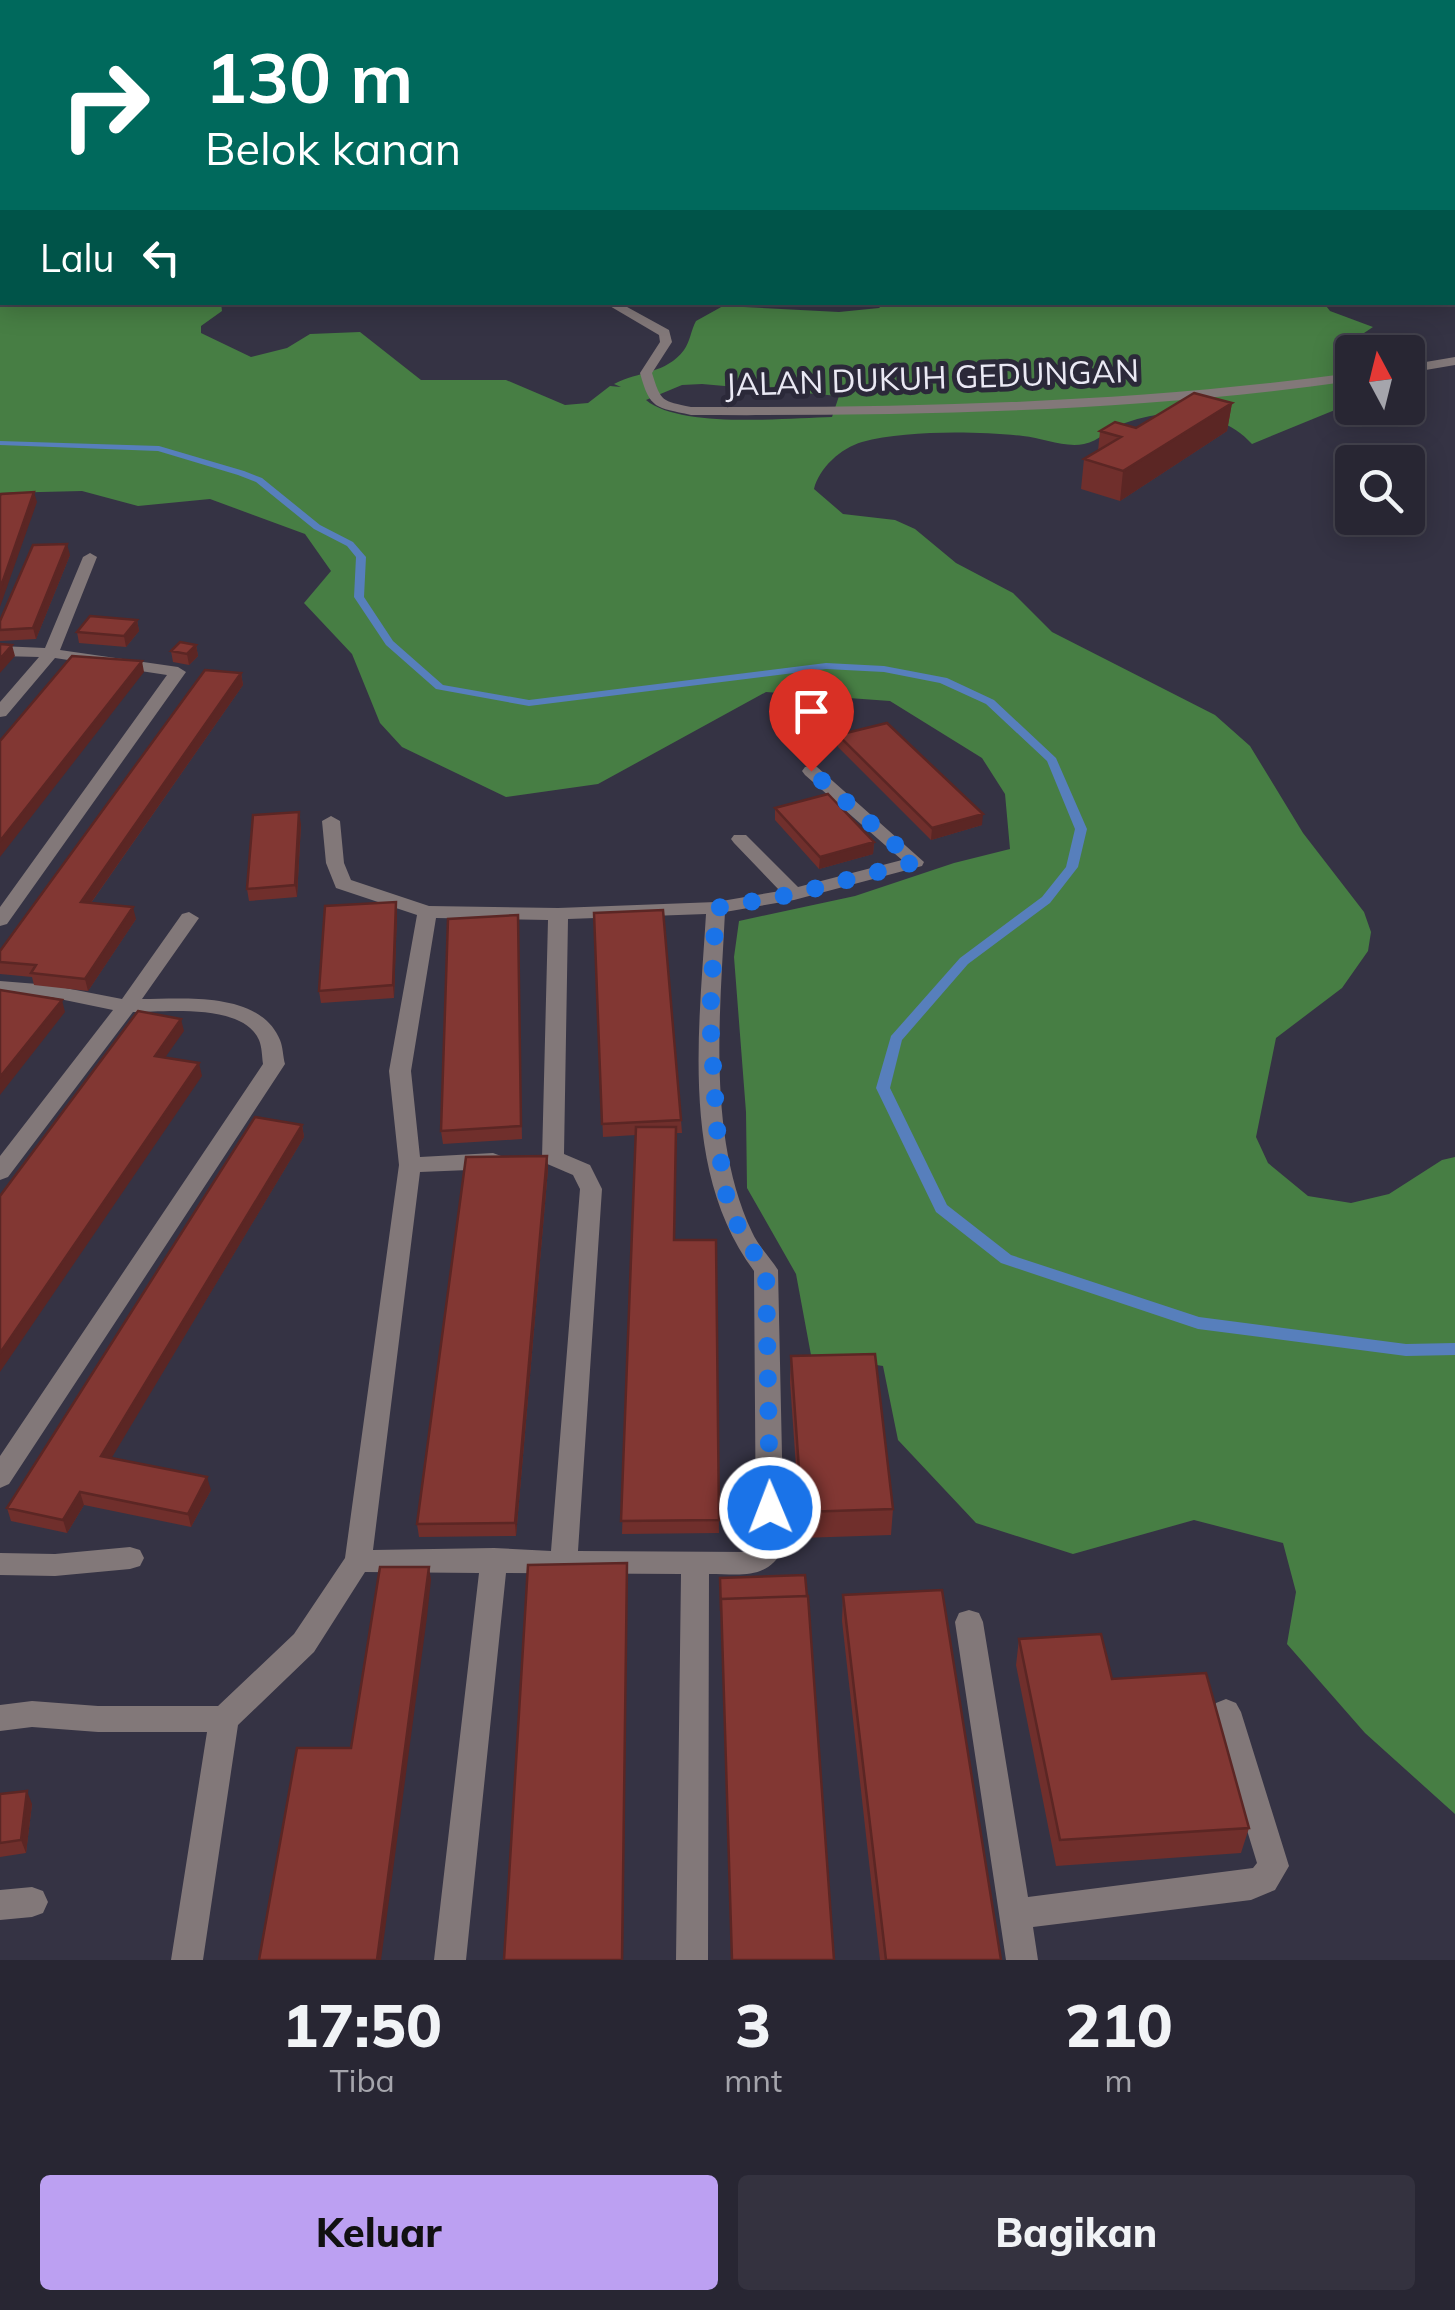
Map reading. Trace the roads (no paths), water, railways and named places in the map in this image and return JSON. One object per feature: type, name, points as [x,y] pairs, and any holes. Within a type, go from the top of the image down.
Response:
[{"type":"street","name":"JALAN DUKUH GEDUNGAN","points":[[614,305],[665,333],[666,342],[646,373],[649,388],[660,404],[690,411],[958,408],[1130,401],[1274,389],[1335,380]]},
{"type":"street","points":[[1425,366],[1455,362]]},
{"type":"street","points":[[0,712],[51,653],[90,557]]},
{"type":"street","points":[[0,651],[51,653],[178,672],[0,920]]},
{"type":"street","points":[[331,822],[335,862],[343,884],[427,912],[558,914],[716,908],[794,894],[915,862],[811,771]]},
{"type":"street","points":[[740,839],[794,894]]},
{"type":"street","points":[[358,1560],[695,1564],[757,1562],[770,1548],[766,1270],[741,1234],[726,1194],[718,1143],[710,1018],[716,908]]},
{"type":"street","points":[[187,1960],[224,1719],[304,1643],[358,1560],[410,1165],[400,1071],[427,912]]},
{"type":"street","points":[[535,1159],[558,914]]},
{"type":"street","points":[[0,1172],[189,918]]},
{"type":"street","points":[[0,987],[127,1006],[223,1009],[252,1016],[268,1031],[274,1045],[274,1064],[0,1477]]},
{"type":"street","points":[[410,1165],[535,1159],[582,1170],[591,1189],[564,1562]]},
{"type":"street","points":[[0,1564],[55,1565],[130,1558]]},
{"type":"street","points":[[450,1960],[494,1560]]},
{"type":"street","points":[[692,1960],[695,1564]]},
{"type":"street","points":[[969,1622],[1022,1960]]},
{"type":"street","points":[[1015,1914],[1251,1886],[1264,1879],[1273,1866],[1226,1712]]},
{"type":"street","points":[[0,1718],[32,1714],[98,1719],[224,1719]]},
{"type":"street","points":[[0,1905],[32,1902]]},
{"type":"waterway","points":[[0,443],[159,449],[259,480],[317,527],[350,544],[361,557],[359,597],[389,643],[440,687],[529,703],[826,666],[884,669],[943,680],[990,702],[1052,760],[1081,829],[1072,867],[1046,900],[964,961],[896,1039],[883,1088],[941,1208],[1006,1259],[1198,1323],[1406,1350],[1455,1349]]}]
